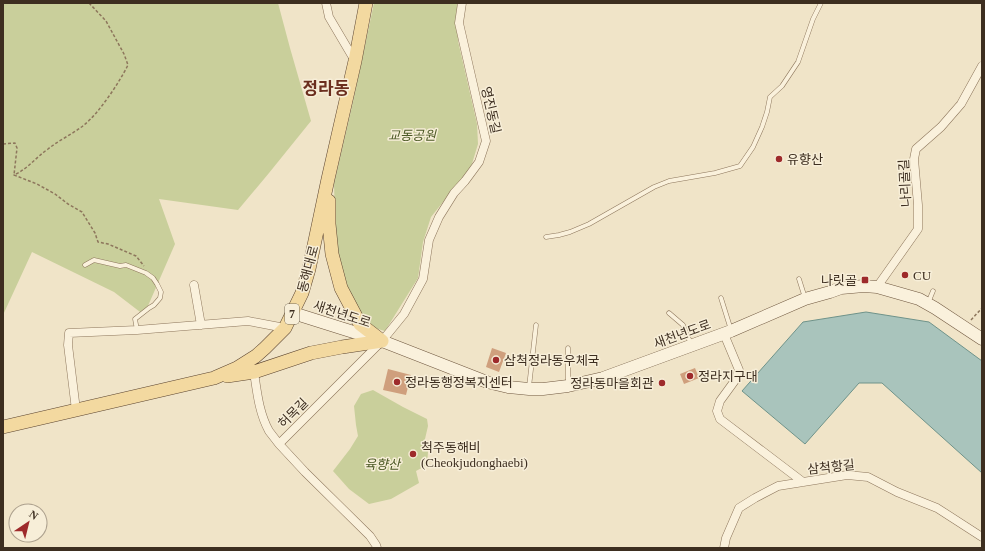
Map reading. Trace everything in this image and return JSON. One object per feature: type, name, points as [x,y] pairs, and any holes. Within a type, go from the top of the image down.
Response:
[{"type":"main road","name":"동해대로","points":[[3,428],[214,378],[237,368],[256,356],[285,328],[302,293],[309,269],[355,61],[366,3]]},
{"type":"main road","points":[[328,179],[329,224],[332,254],[341,288],[360,324],[382,341]]},
{"type":"main road","points":[[214,378],[254,372],[311,353],[382,341]]},
{"type":"street","points":[[326,3],[329,17],[355,61]]},
{"type":"street","name":"영진동길","points":[[429,240],[439,217],[454,193],[466,181],[479,162],[486,141],[463,41],[460,23],[462,3]]},
{"type":"street","name":"나리골길","points":[[878,286],[918,228],[918,205],[914,159],[916,150],[941,127],[960,104],[982,66]]},
{"type":"street","name":"새천년도로","points":[[382,341],[404,314],[423,279],[429,240]]},
{"type":"street","points":[[194,285],[201,325]]},
{"type":"street","name":"새천년도로","points":[[293,313],[382,341],[486,382],[508,387],[529,389],[568,386],[608,376],[727,332],[805,299],[841,288],[878,286],[919,299],[982,339]]},
{"type":"street","points":[[76,410],[68,345],[69,333],[137,330],[248,321],[285,328]]},
{"type":"street","points":[[727,332],[739,370],[736,380],[720,401],[717,411],[720,419],[803,482]]},
{"type":"street","name":"허목길","points":[[377,548],[370,536],[305,472],[279,444],[382,341]]},
{"type":"street","points":[[254,372],[261,413],[269,431],[279,444]]},
{"type":"street","name":"삼척항길","points":[[724,548],[726,538],[740,508],[755,498],[778,486],[847,475],[868,477],[897,492],[937,508],[982,537]]},
{"type":"lane","points":[[546,237],[570,232],[589,224],[654,187],[670,181],[715,173],[740,166],[753,147],[762,127],[770,97],[782,86],[798,62],[813,19],[821,3]]},
{"type":"lane","points":[[85,265],[94,260],[120,266],[126,265],[146,273],[153,278],[161,292],[160,298],[154,305],[135,319],[137,330]]},
{"type":"lane","points":[[799,279],[805,299]]},
{"type":"lane","points":[[928,304],[933,291]]},
{"type":"lane","points":[[721,298],[727,332]]},
{"type":"lane","points":[[669,313],[683,325],[691,345]]},
{"type":"lane","points":[[529,389],[536,326]]},
{"type":"lane","points":[[568,348],[568,386]]},
{"type":"path","points":[[14,176],[24,171],[48,149],[84,125],[110,94],[128,65],[124,54],[106,21],[89,3]]},
{"type":"path","points":[[3,144],[15,142],[17,148],[14,176]]},
{"type":"path","points":[[14,176],[37,184],[82,212],[95,233],[98,242],[108,244],[136,256],[144,266],[146,273]]},
{"type":"path","points":[[964,327],[982,308]]},
{"type":"green space","points":[[3,3],[278,3],[311,121],[238,210],[159,199],[175,244],[144,315],[114,292],[32,252],[3,315]]},
{"type":"green space","name":"교동공원","points":[[374,3],[457,3],[458,41],[477,124],[478,144],[471,167],[431,217],[423,242],[418,278],[385,331],[371,327],[361,315],[350,295],[336,251],[334,184]]},
{"type":"green space","name":"육향산","points":[[373,390],[427,419],[428,426],[425,439],[428,452],[427,465],[416,471],[419,483],[391,499],[369,504],[349,489],[333,471],[358,436],[354,406],[361,394]]},
{"type":"water","points":[[866,312],[929,322],[982,361],[982,473],[882,383],[859,383],[805,444],[742,391],[803,322]]},
{"type":"building","name":"삼척정라동우체국","points":[[492,348],[506,353],[499,372],[486,367]]},
{"type":"building","name":"정라지구대","points":[[695,368],[699,378],[684,384],[680,374]]},
{"type":"building","name":"정라동행정복지센터","points":[[388,369],[411,375],[406,395],[383,390]]},
{"type":"place","name":"유향산","points":[[779,159]]},
{"type":"place","name":"CU","points":[[905,275]]},
{"type":"place","name":"나릿골","points":[[865,280]]},
{"type":"place","name":"삼척정라동우체국","points":[[496,360]]},
{"type":"place","name":"정라지구대","points":[[690,376]]},
{"type":"place","name":"정라동행정복지센터","points":[[397,382]]},
{"type":"place","name":"정라동마을회관","points":[[662,383]]},
{"type":"place","name":"척주동해비 (Cheokjudonghaebi)","points":[[413,454]]},
{"type":"district","name":"정라동","points":[[326,88]]}]
